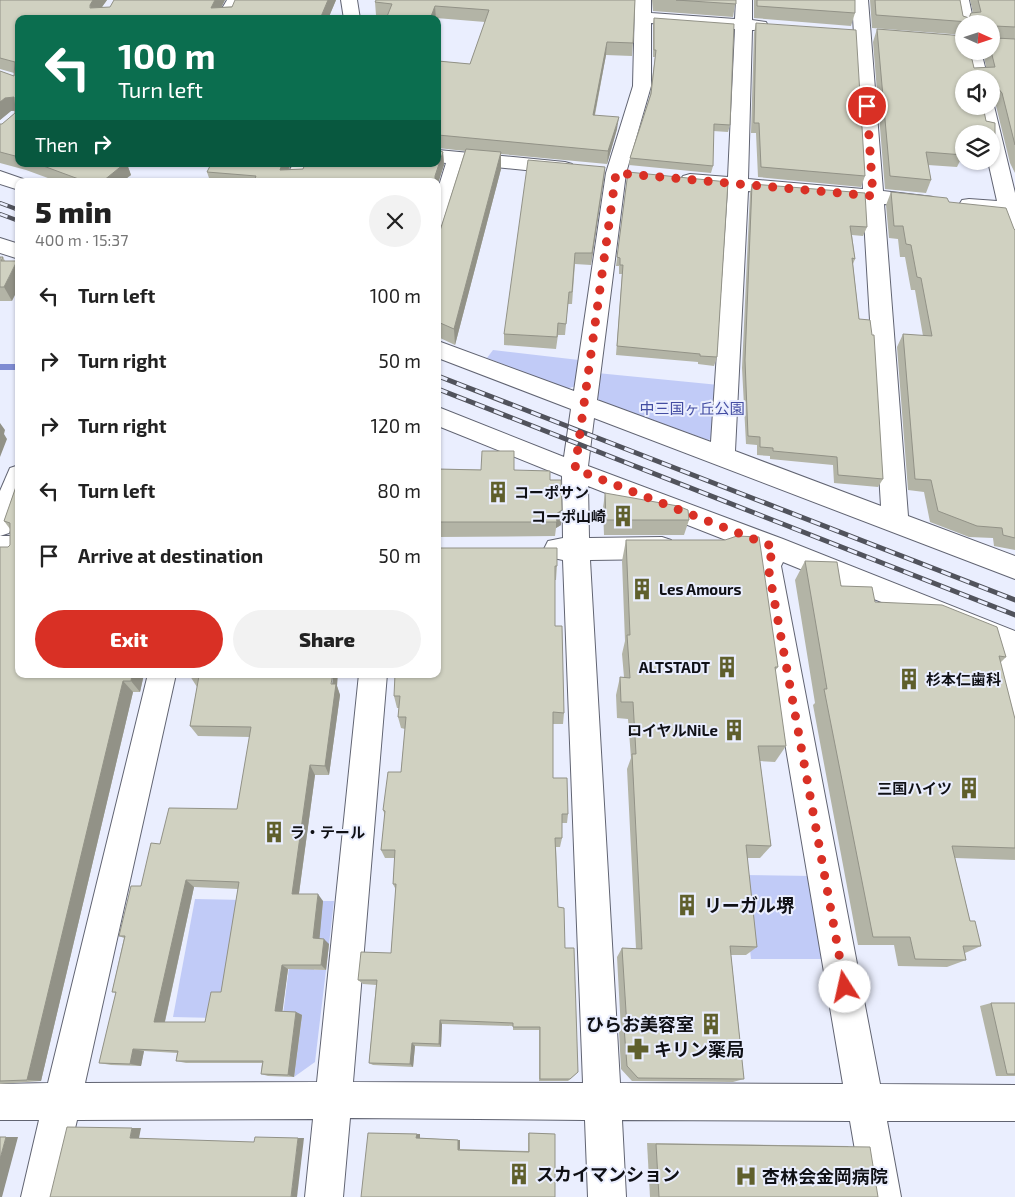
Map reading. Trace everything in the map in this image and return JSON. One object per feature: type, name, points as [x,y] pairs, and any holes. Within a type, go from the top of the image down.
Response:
[{"type":"street","points":[[226,15],[235,0]]},
{"type":"street","points":[[349,0],[351,15]]},
{"type":"street","points":[[722,457],[738,184],[744,0]]},
{"type":"street","points":[[860,0],[895,523]]},
{"type":"street","points":[[961,0],[964,15]]},
{"type":"street","points":[[607,1197],[576,549],[575,469],[608,172],[642,86],[642,8],[773,27]]},
{"type":"street","points":[[987,115],[1012,209],[1015,236]]},
{"type":"street","points":[[441,156],[608,172]]},
{"type":"street","points":[[441,209],[457,158]]},
{"type":"street","points":[[0,177],[15,183]]},
{"type":"street","points":[[672,178],[1012,209]]},
{"type":"street","points":[[0,245],[15,251]]},
{"type":"street","points":[[441,350],[1015,568]]},
{"type":"street","points":[[441,417],[481,435],[575,469],[762,542],[1004,640],[1015,708]]},
{"type":"street","points":[[0,525],[15,486]]},
{"type":"street","points":[[530,549],[716,548],[762,542]]},
{"type":"street","points":[[762,542],[768,566],[882,1197]]},
{"type":"street","points":[[0,546],[15,547]]},
{"type":"street","points":[[40,1197],[161,678]]},
{"type":"street","points":[[324,1197],[373,678]]},
{"type":"street","points":[[0,1102],[333,1100],[1015,1102]]},
{"type":"green space","points":[[493,350],[579,360],[576,386],[566,389],[487,358]]},
{"type":"green space","name":"中三国ヶ丘公園","points":[[597,373],[719,385],[715,438],[708,440],[599,401],[594,395]]},
{"type":"green space","points":[[742,875],[813,876],[827,959],[751,959]]},
{"type":"green space","points":[[195,899],[244,900],[216,1018],[173,1017]]},
{"type":"green space","points":[[323,901],[334,901],[329,944],[317,944],[314,970],[326,970],[315,1062],[294,1077],[302,1015],[283,1015],[294,927],[320,927]]},
{"type":"building","points":[[0,0],[93,0],[90,8],[110,7],[114,0],[215,0],[211,8],[232,7],[235,0],[328,0],[322,15],[15,15],[15,62],[0,58]]},
{"type":"building","points":[[376,0],[635,0],[633,43],[607,42],[593,115],[619,117],[608,151],[441,135],[441,61],[470,64],[489,10],[435,6],[432,15],[388,15],[392,4],[375,2]]},
{"type":"building","points":[[676,0],[736,0],[736,4]]},
{"type":"building","points":[[757,0],[855,0],[855,13],[757,6]]},
{"type":"building","points":[[875,0],[960,0],[963,15],[955,15],[955,21],[876,15]]},
{"type":"building","points":[[978,0],[1015,0],[1015,27],[1000,26],[1000,15],[970,15],[971,13],[981,12]]},
{"type":"building","points":[[654,18],[734,24],[730,125],[714,124],[713,166],[630,158],[651,94],[656,50],[654,50]]},
{"type":"building","points":[[756,23],[856,30],[865,176],[761,167],[759,123],[754,123]]},
{"type":"building","points":[[877,29],[955,35],[955,60],[972,60],[974,68],[995,67],[993,60],[1000,60],[1000,38],[1015,39],[1015,145],[1000,91],[1000,70],[955,70],[955,115],[985,115],[986,121],[995,123],[995,125],[955,125],[955,154],[926,152],[931,180],[890,176]]},
{"type":"building","points":[[15,62],[15,113],[14,97],[5,98],[0,102],[0,71],[14,76]]},
{"type":"building","points":[[15,113],[15,156],[0,152],[0,124]]},
{"type":"building","points":[[466,149],[501,152],[454,329],[441,323],[441,228]]},
{"type":"building","points":[[528,160],[605,167],[592,253],[575,253],[572,292],[569,292],[566,324],[558,323],[557,337],[504,334]]},
{"type":"building","points":[[46,167],[120,167],[107,178],[76,178]]},
{"type":"building","points":[[210,167],[281,167],[280,170],[303,169],[304,167],[438,167],[435,178],[255,178],[256,176],[207,172]]},
{"type":"building","points":[[628,172],[728,182],[717,357],[617,346],[623,265],[620,265],[620,258],[617,257]]},
{"type":"building","points":[[752,184],[865,193],[867,227],[850,226],[855,259],[852,258],[859,319],[870,320],[872,335],[874,335],[883,479],[838,475],[837,457],[773,451],[773,448],[760,447],[760,437],[748,436],[745,360]]},
{"type":"building","points":[[891,192],[947,198],[949,202],[1006,208],[1015,230],[1015,538],[1003,535],[1002,528],[977,526],[938,511],[931,480],[915,479],[903,334],[932,336],[921,278],[917,277],[911,245],[906,244],[903,226],[894,226]]},
{"type":"building","points":[[0,257],[3,257],[1,261],[15,261],[15,265],[4,287],[0,287]]},
{"type":"building","points":[[482,451],[514,451],[514,470],[550,471],[550,480],[561,480],[562,510],[556,514],[557,522],[441,522],[441,469],[481,470]]},
{"type":"building","points":[[15,489],[15,678],[131,678],[131,681],[123,681],[27,1080],[0,1081],[0,547],[8,547],[10,545],[10,523],[4,521]]},
{"type":"building","points":[[605,493],[678,506],[688,510],[689,520],[606,520]]},
{"type":"building","points":[[737,536],[759,537],[778,667],[775,667],[786,746],[758,746],[771,846],[746,845],[757,947],[730,946],[744,1079],[638,1078],[627,1066],[624,1027],[627,1027],[622,948],[642,949],[632,754],[636,754],[633,702],[621,702],[620,677],[630,678],[627,635],[630,635],[626,540],[725,540]]},
{"type":"building","points":[[441,548],[557,548],[557,566],[555,566],[555,626],[562,626],[564,713],[553,712],[553,778],[567,778],[568,814],[562,814],[562,838],[555,838],[558,907],[564,908],[565,948],[574,948],[578,1072],[570,1079],[540,1079],[540,1027],[513,1027],[513,1023],[440,1020],[439,1044],[412,1043],[410,1064],[369,1063],[377,980],[358,980],[361,952],[391,953],[396,884],[393,884],[395,850],[381,850],[385,811],[383,810],[388,772],[401,772],[406,717],[398,717],[400,696],[394,696],[395,678],[441,678]]},
{"type":"building","points":[[805,561],[837,562],[841,586],[872,587],[875,602],[942,605],[997,627],[1006,657],[999,656],[1015,719],[1015,848],[952,846],[970,921],[975,921],[981,946],[963,946],[966,960],[915,959],[910,937],[873,937],[824,689],[827,689]]},
{"type":"building","points":[[199,678],[332,678],[331,684],[336,684],[325,766],[310,765],[292,894],[318,894],[313,938],[324,939],[321,965],[282,965],[275,1011],[296,1012],[288,1075],[261,1074],[263,1061],[176,1061],[178,1051],[133,1049],[130,1064],[99,1063],[116,992],[112,992],[125,936],[119,936],[131,886],[141,886],[151,843],[160,844],[169,808],[237,809],[251,727],[190,726]],"holes":[[[186,880],[239,882],[221,992],[211,992],[205,1022],[154,1022]]]},
{"type":"building","points":[[991,1003],[1015,1003],[1015,1074],[1007,1074]]},
{"type":"building","points":[[67,1127],[132,1128],[130,1138],[254,1142],[255,1137],[298,1138],[291,1197],[50,1197]]},
{"type":"building","points":[[368,1133],[417,1134],[416,1138],[458,1140],[458,1150],[529,1152],[529,1133],[555,1134],[555,1197],[361,1197]]},
{"type":"building","points":[[0,1137],[6,1137],[0,1159]]},
{"type":"building","name":"杏林会金岡病院","points":[[656,1144],[870,1147],[878,1197],[659,1197]]},
{"type":"waterway","points":[[0,367],[15,367]]},
{"type":"railway","points":[[0,203],[15,209]]},
{"type":"railway","points":[[0,214],[15,220]]},
{"type":"railway","points":[[441,377],[1015,600]]},
{"type":"railway","points":[[441,390],[1015,615]]},
{"type":"place","name":"コーポサン","points":[[498,492]]},
{"type":"place","name":"コーポ山崎","points":[[623,516]]},
{"type":"place","name":"Les Amours","points":[[642,589]]},
{"type":"place","name":"ALTSTADT","points":[[727,667]]},
{"type":"place","name":"杉本仁歯科","points":[[909,679]]},
{"type":"place","name":"ロイヤルNiLe","points":[[734,730]]},
{"type":"place","name":"三国ハイツ","points":[[969,788]]},
{"type":"place","name":"ラ・テール","points":[[274,832]]},
{"type":"place","name":"リーガル堺","points":[[687,905]]},
{"type":"place","name":"ひらお美容室","points":[[711,1024]]},
{"type":"place","name":"キリン薬局","points":[[638,1049]]},
{"type":"place","name":"スカイマンション","points":[[519,1174]]},
{"type":"place","name":"杏林会金岡病院","points":[[746,1176]]},
{"type":"route","points":[[845,987],[768,566],[774,547],[575,469],[616,173],[873,196],[867,106]]}]
